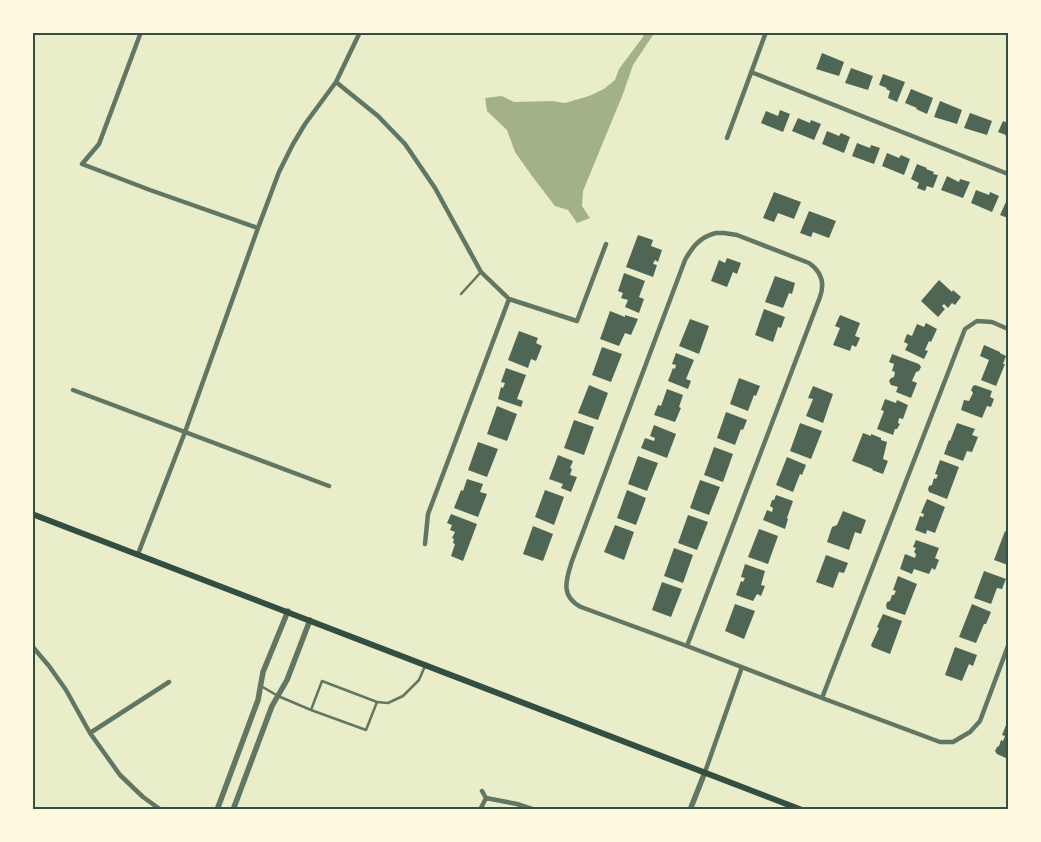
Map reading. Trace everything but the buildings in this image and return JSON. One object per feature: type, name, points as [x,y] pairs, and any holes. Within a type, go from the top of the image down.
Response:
[{"type":"main road","points":[[32,514],[802,810]]},
{"type":"street","points":[[141,32],[99,144],[82,164],[258,228]]},
{"type":"street","points":[[138,554],[185,432],[279,172],[305,124],[336,82],[360,32]]},
{"type":"street","points":[[727,138],[766,32]]},
{"type":"street","points":[[752,72],[1008,174]]},
{"type":"street","points":[[336,82],[378,116],[405,144],[435,188],[481,272],[509,298],[577,321],[606,244]]},
{"type":"street","points":[[687,646],[823,285],[821,275],[810,263],[737,236],[716,233],[696,243],[685,260],[572,561],[566,584],[566,590],[571,600],[581,607],[940,742],[953,742],[970,732],[980,721],[1008,646]]},
{"type":"street","points":[[425,544],[428,514],[509,298]]},
{"type":"street","points":[[822,698],[965,329],[977,321],[992,322],[1008,329]]},
{"type":"street","points":[[73,390],[329,486]]},
{"type":"street","points":[[218,810],[258,700],[263,672],[288,611]]},
{"type":"street","points":[[233,810],[272,706],[287,680],[310,620]]},
{"type":"street","points":[[32,646],[66,690],[90,733],[120,775],[143,797],[161,810]]},
{"type":"street","points":[[690,810],[706,772],[742,667]]},
{"type":"street","points":[[90,733],[169,682]]},
{"type":"street","points":[[482,791],[486,798],[517,804],[535,810]]},
{"type":"street","points":[[480,810],[486,798]]},
{"type":"lane","points":[[461,294],[481,272]]},
{"type":"lane","points":[[311,710],[322,681],[377,702],[388,703],[402,696],[419,680],[426,664]]},
{"type":"lane","points":[[261,686],[278,696],[311,710],[366,730],[377,702]]},
{"type":"shaded area","points":[[644,33],[654,33],[633,65],[583,191],[582,206],[590,218],[577,223],[568,210],[555,206],[532,176],[515,152],[507,130],[487,111],[485,98],[502,96],[514,102],[552,101],[565,103],[589,96],[604,89],[615,80],[619,69]]}]
